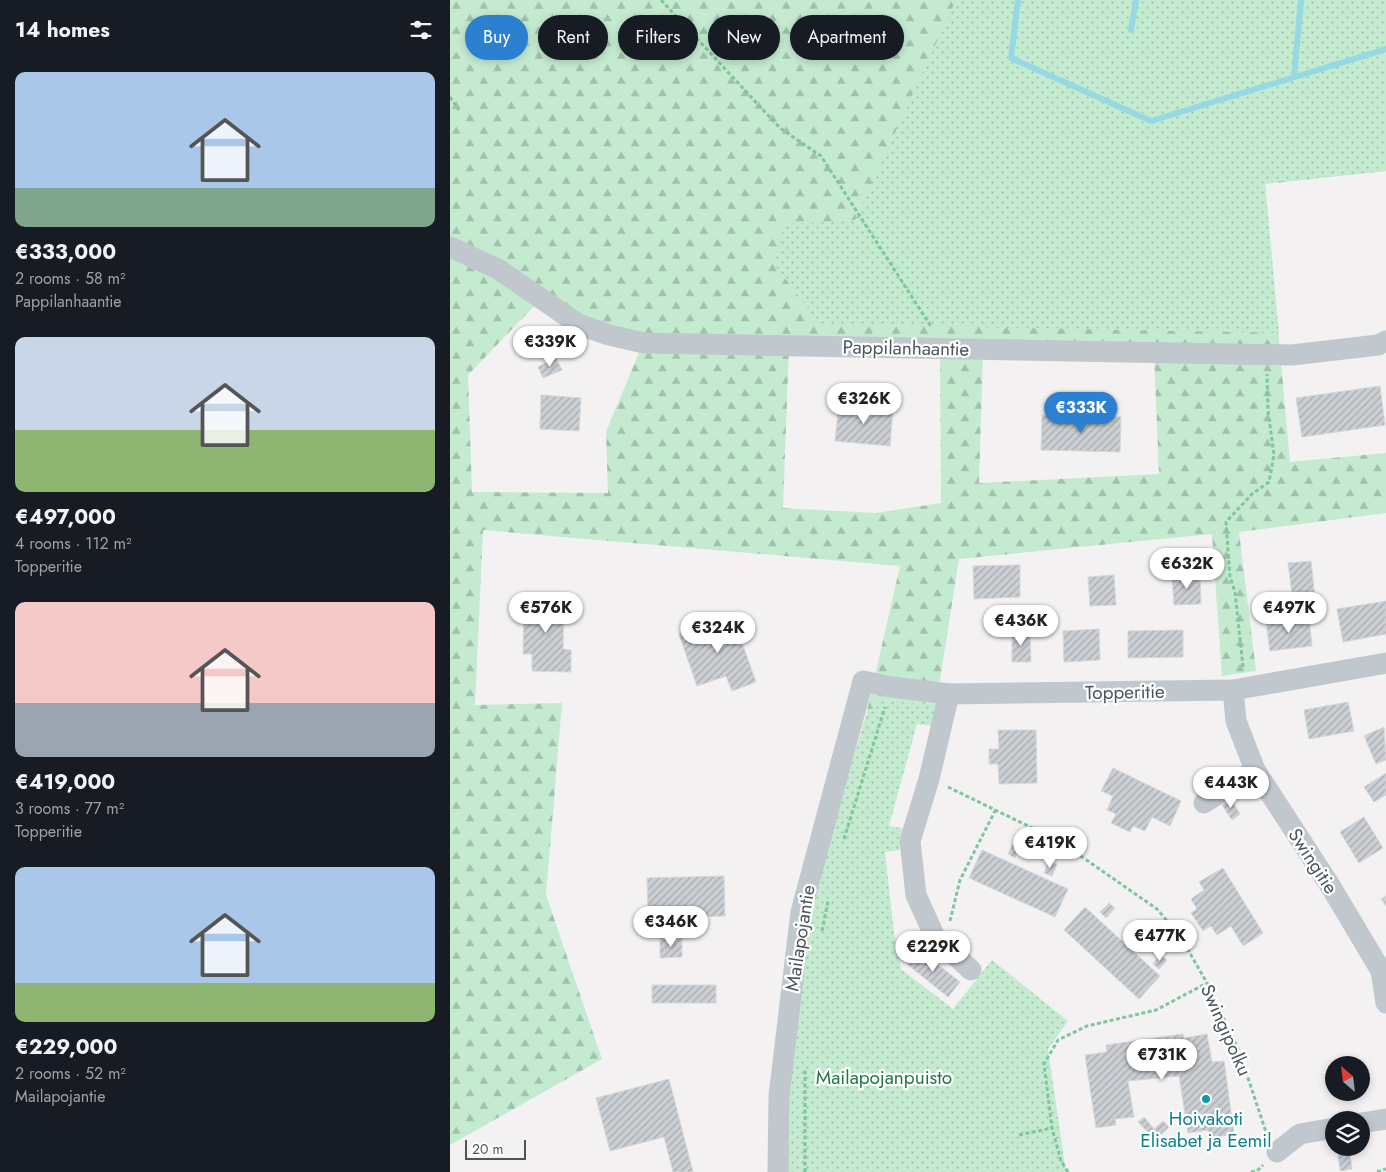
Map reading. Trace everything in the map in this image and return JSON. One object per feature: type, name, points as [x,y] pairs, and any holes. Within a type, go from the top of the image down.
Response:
[{"type":"street","name":"Pappilanhaantie","points":[[450,246],[498,269],[578,324],[609,335],[644,343],[1292,355],[1378,345],[1386,341]]},
{"type":"street","name":"Topperitie","points":[[863,681],[892,687],[949,694],[1239,689],[1386,663]]},
{"type":"street","name":"Mailapojantie","points":[[778,1172],[778,1096],[800,912],[863,681]]},
{"type":"street","name":"Swingitie","points":[[1239,689],[1236,721],[1255,770],[1331,887],[1381,971],[1386,1003]]},
{"type":"street","points":[[949,694],[929,779],[910,841],[916,895],[935,938],[970,970]]},
{"type":"street","points":[[1204,803],[1255,770]]},
{"type":"street","points":[[1370,1122],[1386,1119]]},
{"type":"street","points":[[1278,1152],[1300,1134],[1325,1130]]},
{"type":"path","points":[[661,0],[780,128],[821,156],[945,349]]},
{"type":"path","points":[[450,97],[459,110]]},
{"type":"path","points":[[1239,689],[1235,592],[1230,577],[1226,522],[1252,494],[1269,482],[1274,455],[1268,411],[1266,354]]},
{"type":"path","points":[[844,840],[892,687]]},
{"type":"path","name":"Swingipolku","points":[[929,779],[1059,840],[1157,908],[1180,936],[1207,983],[1239,1051],[1266,1133],[1278,1152]]},
{"type":"path","points":[[939,941],[948,930],[960,880],[996,809]]},
{"type":"path","points":[[820,939],[829,895]]},
{"type":"path","points":[[1068,1172],[1061,1161],[1052,1128],[1044,1064],[1058,1040],[1087,1026],[1156,1010],[1207,983]]},
{"type":"path","points":[[805,1062],[805,1172]]},
{"type":"path","points":[[1019,1135],[1052,1128]]},
{"type":"path","points":[[1377,1172],[1386,1169]]},
{"type":"green space","points":[[450,0],[1386,0],[1386,171],[1265,184],[1290,462],[1386,453],[1386,513],[1239,532],[1256,671],[1222,676],[1212,534],[959,559],[935,712],[928,704],[882,701],[866,715],[900,566],[483,530],[475,705],[562,703],[546,895],[602,1059],[450,1145]],"holes":[[[541,299],[643,343],[606,432],[608,493],[472,492],[468,375]],[[789,346],[940,349],[941,503],[875,513],[783,508]],[[983,350],[1154,353],[1159,474],[979,483]]]},
{"type":"green space","points":[[956,0],[1386,0],[1386,171],[1265,183],[1279,333],[820,324],[774,264],[785,224],[855,220]]},
{"type":"green space","name":"Mailapojanpuisto","points":[[882,701],[929,704],[935,712],[934,726],[917,724],[889,826],[902,828],[899,850],[885,852],[894,933],[901,969],[953,1009],[992,960],[1068,1021],[1048,1049],[1066,1172],[787,1172],[789,1048],[807,916],[866,715]]},
{"type":"building","points":[[556,358],[562,370],[543,378],[538,367]]},
{"type":"building","points":[[1380,386],[1385,425],[1302,437],[1296,398]]},
{"type":"building","points":[[541,395],[581,398],[579,431],[540,429]]},
{"type":"building","points":[[839,404],[893,408],[890,446],[835,441]]},
{"type":"building","points":[[1042,415],[1121,417],[1120,452],[1041,450]]},
{"type":"building","points":[[1311,561],[1315,598],[1293,601],[1288,563]]},
{"type":"building","points":[[1020,565],[1020,597],[974,599],[973,566]]},
{"type":"building","points":[[1200,574],[1201,604],[1174,605],[1172,576]]},
{"type":"building","points":[[1114,575],[1116,605],[1090,606],[1088,577]]},
{"type":"building","points":[[524,596],[564,596],[563,649],[571,650],[571,672],[532,671],[532,654],[523,654]]},
{"type":"building","points":[[1386,601],[1386,634],[1343,642],[1337,609]]},
{"type":"building","points":[[732,615],[756,682],[732,691],[726,676],[697,686],[679,634]]},
{"type":"building","points":[[1309,617],[1312,646],[1270,651],[1266,622]]},
{"type":"building","points":[[1099,629],[1100,660],[1064,662],[1063,631]]},
{"type":"building","points":[[1183,630],[1183,657],[1128,658],[1128,631]]},
{"type":"building","points":[[1012,631],[1030,631],[1031,662],[1012,662]]},
{"type":"building","points":[[1348,702],[1354,731],[1309,739],[1304,710]]},
{"type":"building","points":[[1384,727],[1386,760],[1376,764],[1364,736]]},
{"type":"building","points":[[998,730],[1036,730],[1037,783],[999,784],[998,764],[989,764],[989,749],[999,749]]},
{"type":"building","points":[[1113,768],[1181,801],[1170,826],[1152,817],[1145,831],[1133,826],[1130,832],[1111,823],[1116,814],[1107,810],[1113,796],[1101,791]]},
{"type":"building","points":[[1386,773],[1386,795],[1374,802],[1364,787]]},
{"type":"building","points":[[1231,799],[1240,814],[1232,820],[1222,805]]},
{"type":"building","points":[[1364,817],[1383,848],[1359,863],[1340,832]]},
{"type":"building","points":[[1013,844],[1020,847],[1015,858],[1008,854]]},
{"type":"building","points":[[982,850],[1068,889],[1055,917],[969,878]]},
{"type":"building","points":[[1049,861],[1057,864],[1052,876],[1044,873]]},
{"type":"building","points":[[1223,868],[1263,933],[1243,946],[1231,926],[1217,935],[1211,926],[1203,931],[1191,913],[1197,909],[1191,899],[1204,890],[1199,882]]},
{"type":"building","points":[[724,876],[725,916],[648,918],[647,878]]},
{"type":"building","points":[[1386,896],[1386,906],[1381,899]]},
{"type":"building","points":[[1109,903],[1115,908],[1106,918],[1100,912]]},
{"type":"building","points":[[1085,907],[1160,976],[1139,999],[1064,930]]},
{"type":"building","points":[[1138,932],[1144,936],[1136,946],[1130,940]]},
{"type":"building","points":[[660,938],[682,938],[682,957],[660,958]]},
{"type":"building","points":[[918,949],[960,982],[948,997],[907,964]]},
{"type":"building","points":[[1160,955],[1167,960],[1159,969],[1153,964]]},
{"type":"building","points":[[652,985],[716,985],[716,1003],[652,1003]]},
{"type":"building","name":"Hoivakoti Elisabet ja Eemil","points":[[1183,1034],[1184,1038],[1207,1034],[1212,1062],[1224,1061],[1234,1134],[1209,1138],[1208,1130],[1188,1133],[1179,1076],[1128,1081],[1134,1117],[1115,1119],[1116,1125],[1096,1128],[1085,1055],[1107,1052],[1106,1045]]},
{"type":"building","points":[[669,1079],[693,1172],[673,1172],[664,1137],[610,1151],[596,1098]]},
{"type":"building","points":[[1144,1117],[1154,1129],[1163,1121],[1169,1127],[1155,1140],[1138,1122]]},
{"type":"building","points":[[1338,1156],[1350,1156],[1352,1169],[1340,1171]]},
{"type":"waterway","points":[[1018,0],[1011,58],[1151,121],[1386,49]]},
{"type":"waterway","points":[[1131,30],[1136,0]]},
{"type":"waterway","points":[[1294,77],[1301,0]]},
{"type":"place","name":"Hoivakoti Elisabet ja Eemil","points":[[1206,1099]]}]
